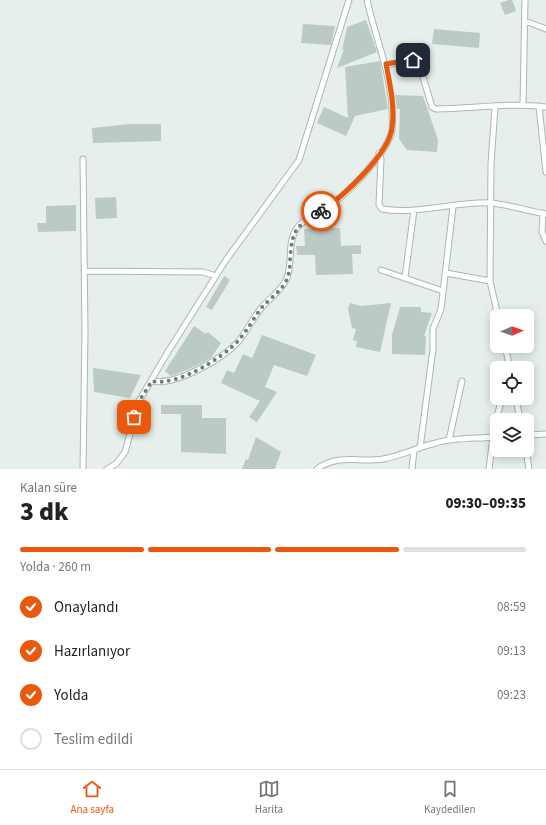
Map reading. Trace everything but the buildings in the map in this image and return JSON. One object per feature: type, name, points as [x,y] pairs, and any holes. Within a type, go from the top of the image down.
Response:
[{"type":"street","points":[[107,469],[116,464],[125,452],[139,401],[152,381],[168,350],[216,276],[299,160],[349,0]]},
{"type":"street","points":[[152,381],[168,381],[199,370],[238,341],[262,307],[286,281],[289,273],[292,240],[298,227],[332,204],[352,187],[390,138],[392,130],[391,93],[386,64],[366,0]]},
{"type":"street","points":[[523,104],[525,0]]},
{"type":"street","points":[[525,21],[546,29]]},
{"type":"street","points":[[386,64],[413,60],[417,62],[434,108],[495,107],[523,104],[546,107]]},
{"type":"street","points":[[539,106],[546,172]]},
{"type":"street","points":[[495,107],[491,164],[492,203],[490,281],[496,309]]},
{"type":"street","points":[[379,153],[381,160],[380,207],[384,209],[414,210],[492,203],[545,213],[542,232],[546,241]]},
{"type":"street","points":[[82,469],[84,271],[83,158]]},
{"type":"street","points":[[420,448],[433,329],[441,308],[444,291],[453,207]]},
{"type":"street","points":[[405,277],[414,210]]},
{"type":"street","points":[[381,270],[444,291]]},
{"type":"street","points":[[84,271],[203,272],[216,276]]},
{"type":"street","points":[[446,273],[490,281]]},
{"type":"street","points":[[449,440],[462,381]]},
{"type":"street","points":[[534,435],[546,434]]},
{"type":"street","points":[[317,469],[326,464],[344,459],[382,460],[449,440],[490,437]]},
{"type":"street","points":[[412,469],[414,450]]},
{"type":"street","points":[[489,469],[491,457]]},
{"type":"street","points":[[527,457],[529,469]]},
{"type":"way so far","points":[[134,417],[139,401],[152,381],[168,381],[199,370],[232,347],[238,341],[262,307],[286,281],[289,273],[294,232],[302,223],[321,211]]},
{"type":"route","points":[[321,211],[342,196],[362,177],[390,138],[392,130],[391,93],[386,64],[413,60]]}]
